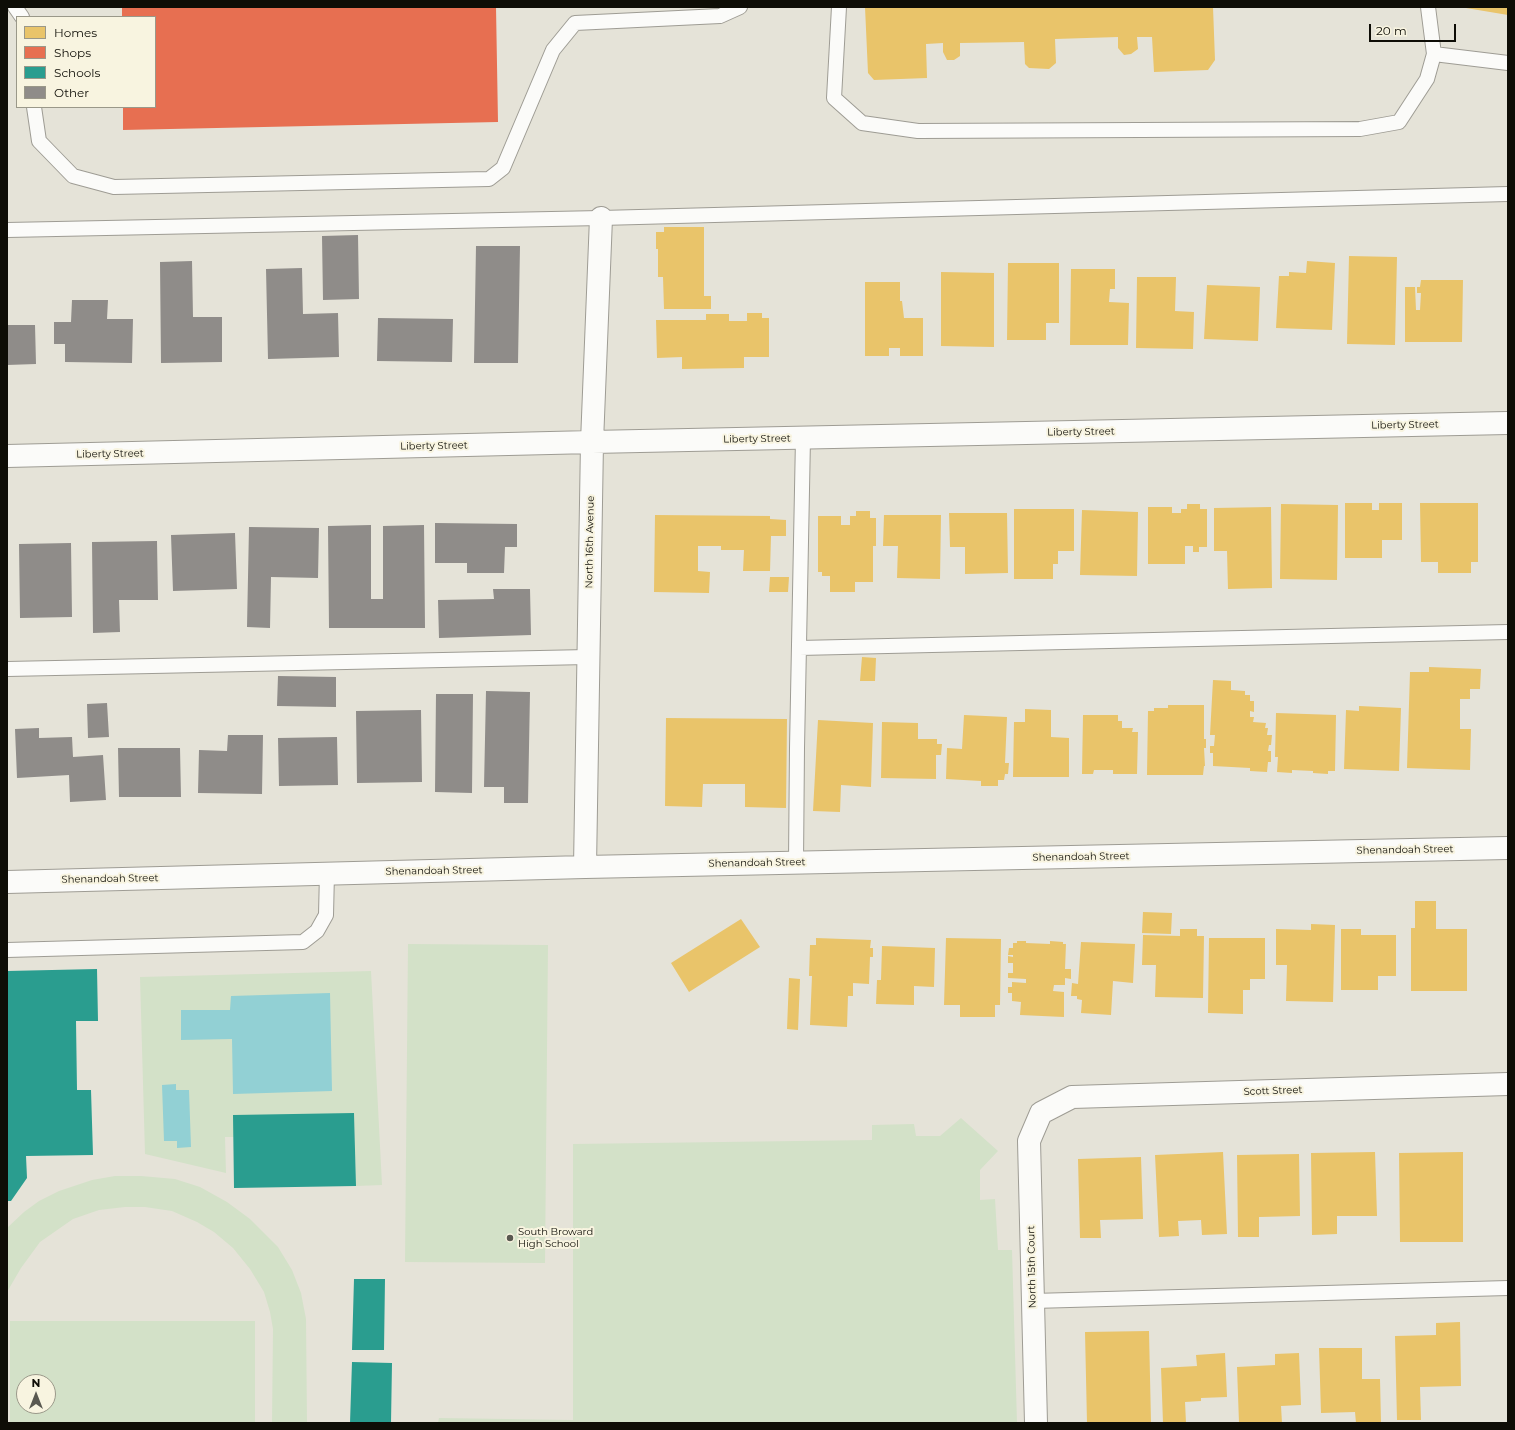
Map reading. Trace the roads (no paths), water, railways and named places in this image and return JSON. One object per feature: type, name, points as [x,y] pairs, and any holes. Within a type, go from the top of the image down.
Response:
[{"type":"street","name":"North 16th Avenue","points":[[585,867],[592,442],[601,218]]},
{"type":"street","name":"Liberty Street","points":[[7,456],[1508,423]]},
{"type":"street","name":"Shenandoah Street","points":[[7,882],[796,862],[1508,848]]},
{"type":"street","name":"Scott Street","points":[[1041,1113],[1072,1097],[1508,1084]]},
{"type":"street","name":"North 15th Court","points":[[1036,1423],[1029,1141],[1041,1113]]},
{"type":"lane","points":[[15,7],[21,16]]},
{"type":"lane","points":[[34,108],[39,141],[73,176],[114,187],[489,179],[503,168],[553,50],[575,23],[720,16],[740,7]]},
{"type":"lane","points":[[839,7],[834,98],[862,123],[918,131],[1360,129],[1399,122],[1427,79],[1434,54],[1428,7]]},
{"type":"lane","points":[[1434,54],[1508,63]]},
{"type":"lane","points":[[7,230],[601,218],[1508,194]]},
{"type":"lane","points":[[796,862],[803,438]]},
{"type":"lane","points":[[799,648],[1508,632]]},
{"type":"lane","points":[[7,669],[588,657]]},
{"type":"lane","points":[[7,950],[303,942],[317,932],[326,915],[327,873]]},
{"type":"lane","points":[[1032,1301],[1508,1288]]},
{"type":"water","points":[[330,993],[332,1091],[233,1094],[232,1039],[181,1040],[181,1010],[230,1010],[231,996]]},
{"type":"water","points":[[176,1084],[176,1090],[189,1090],[191,1147],[177,1148],[177,1141],[164,1141],[162,1085]]},
{"type":"place","name":"South Broward High School","points":[[510,1238]]}]
